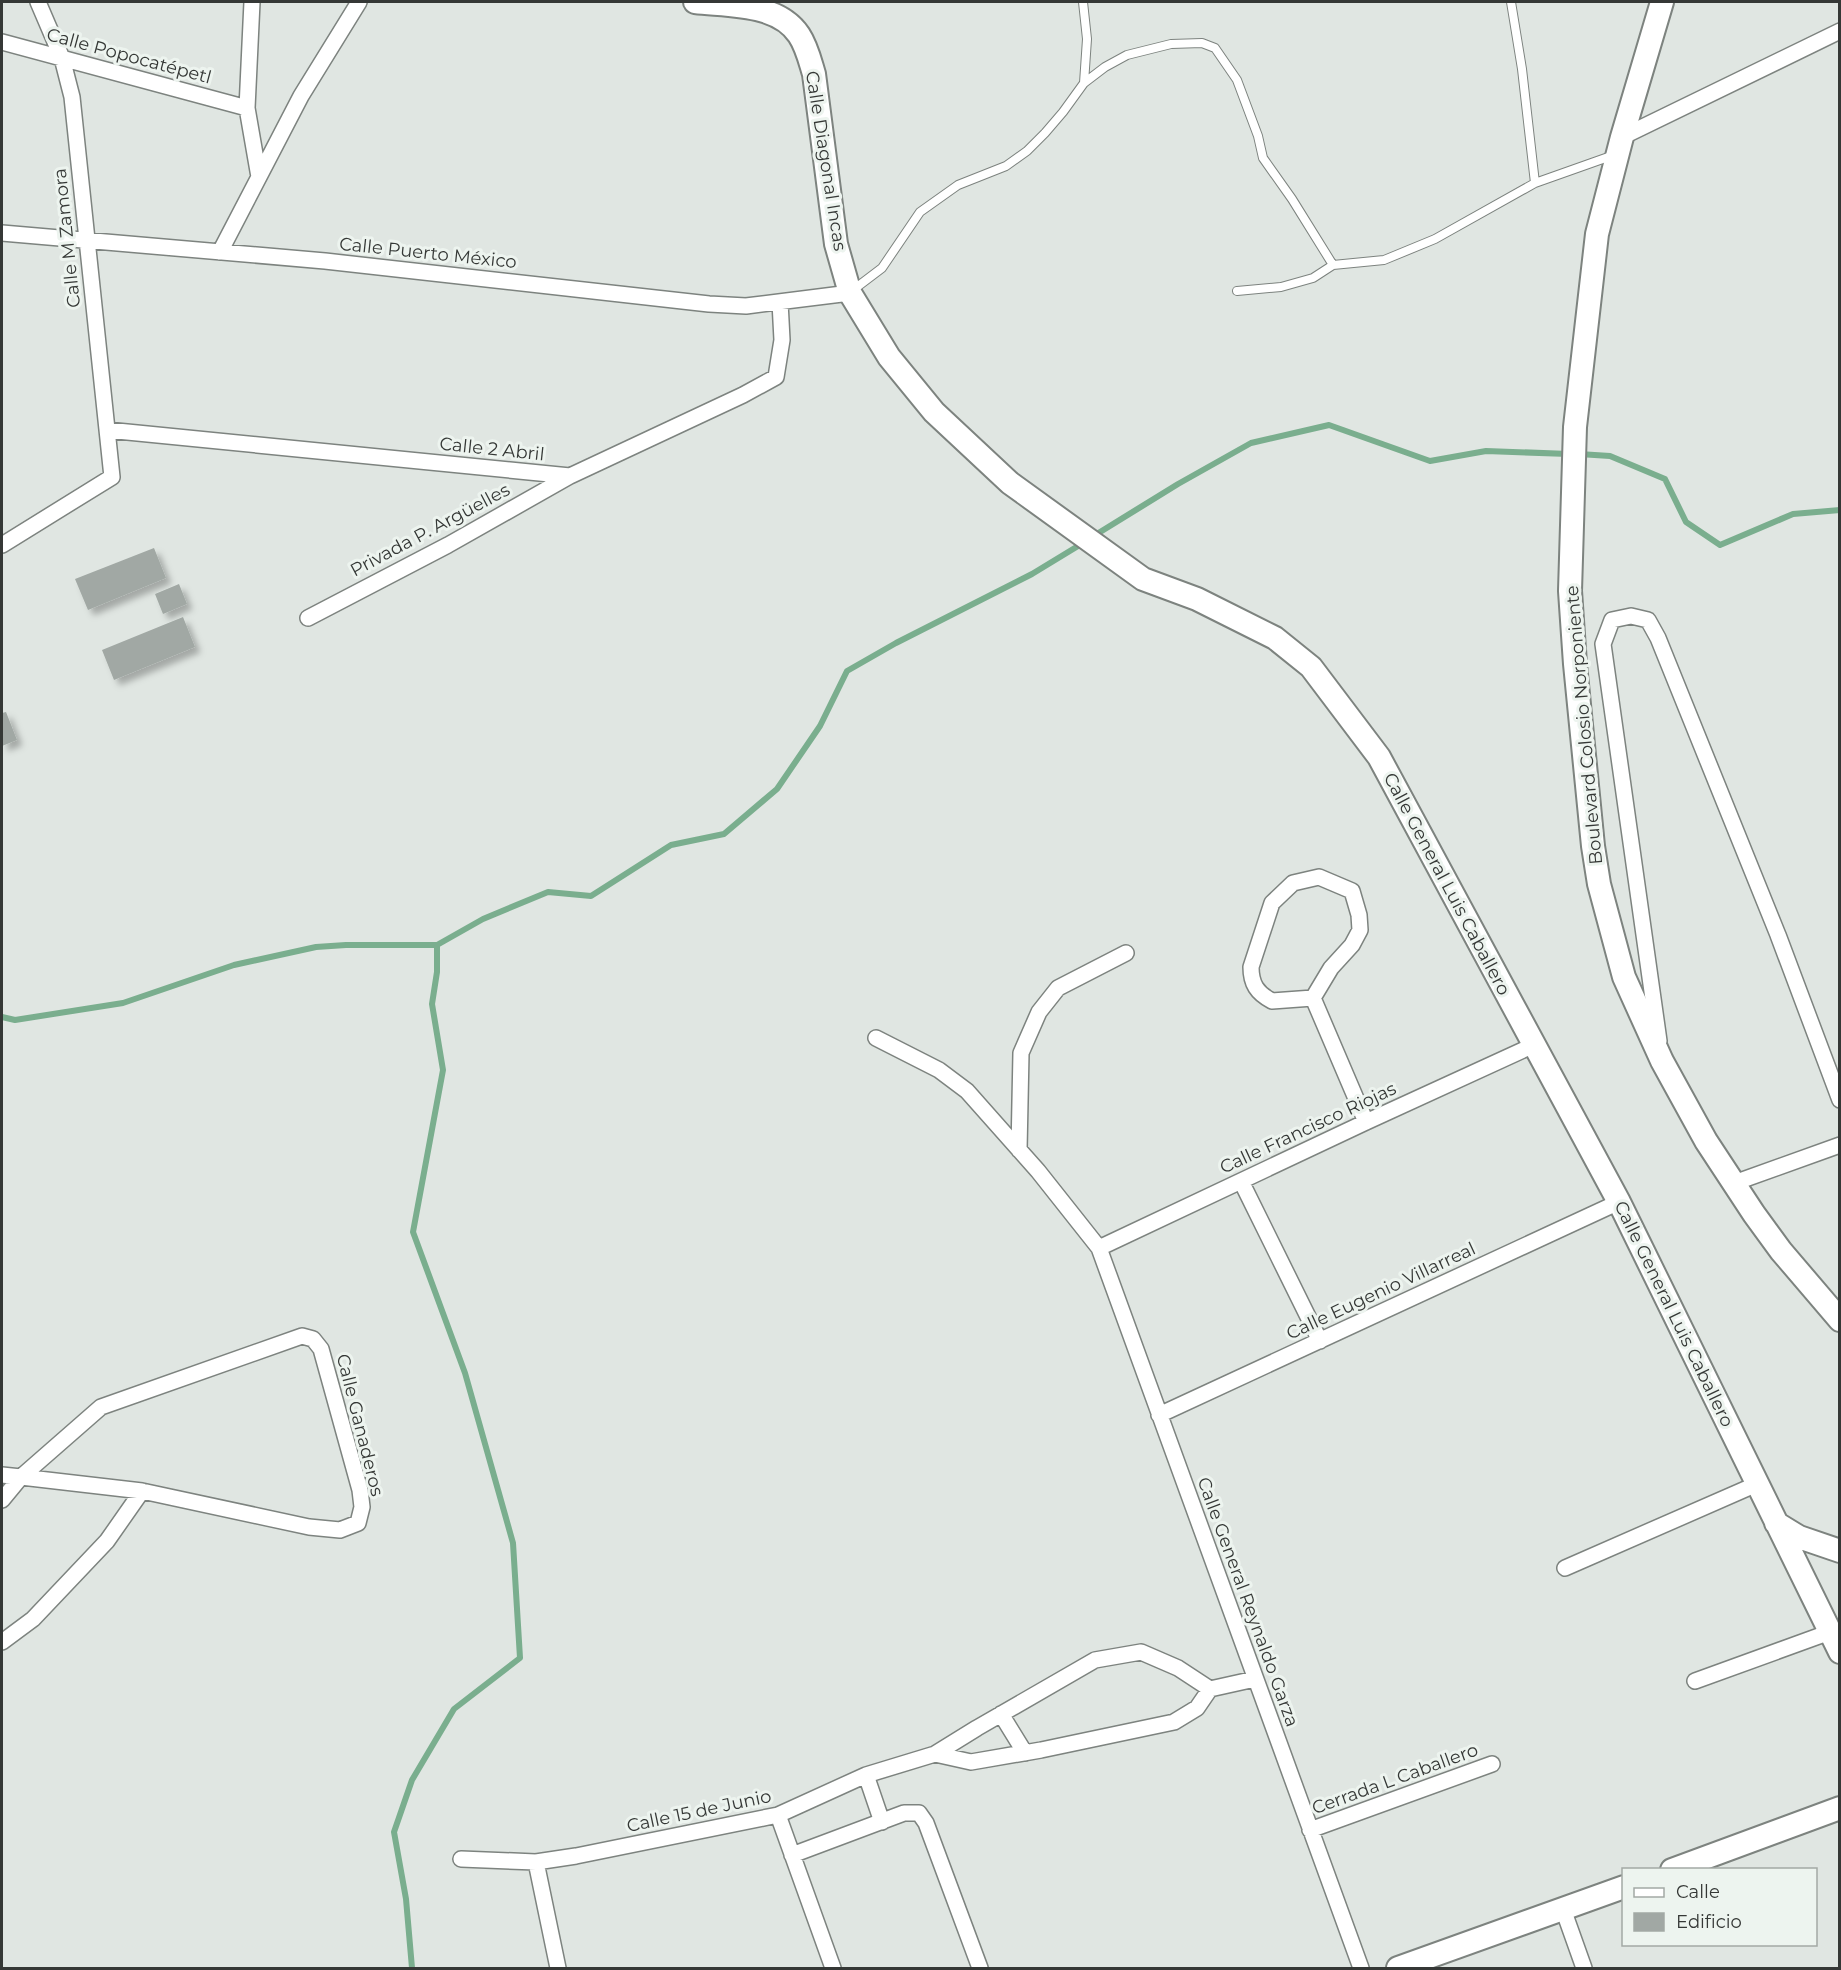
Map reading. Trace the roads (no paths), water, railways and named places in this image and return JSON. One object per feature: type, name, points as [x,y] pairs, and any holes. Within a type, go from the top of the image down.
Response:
[{"type":"street","name":"Calle M Zamora","points":[[2,545],[112,477],[72,97],[62,58],[38,2]]},
{"type":"street","points":[[252,2],[247,108],[260,177]]},
{"type":"street","points":[[220,252],[301,96],[359,2]]},
{"type":"street","name":"Calle Diagonal Incas","points":[[695,2],[774,14],[799,34],[814,74],[836,244],[850,293]]},
{"type":"street","name":"Boulevard Colosio Norponiente","points":[[1662,2],[1597,234],[1575,427],[1570,591],[1593,846],[1599,884],[1624,976],[1662,1061],[1706,1141],[1734,1184],[1781,1251],[1839,1320]]},
{"type":"street","points":[[1620,146],[1839,32]]},
{"type":"street","name":"Calle Popocatépetl","points":[[2,42],[247,108]]},
{"type":"street","name":"Calle Puerto México","points":[[2,233],[336,262],[709,304],[746,306],[850,293]]},
{"type":"street","name":"Calle General Luis Caballero","points":[[850,293],[889,357],[934,412],[1010,483],[1143,579],[1197,599],[1275,638],[1311,667],[1379,757],[1619,1202],[1835,1642]]},
{"type":"street","points":[[570,476],[743,395],[776,377],[782,340],[780,302]]},
{"type":"street","name":"Calle 2 Abril","points":[[107,430],[570,476]]},
{"type":"street","name":"Privada P. Argüelles","points":[[308,618],[448,545],[570,476]]},
{"type":"street","points":[[1662,1061],[1603,644],[1612,620],[1631,616],[1648,620],[1658,638],[1779,935],[1839,1100]]},
{"type":"street","points":[[1319,877],[1352,891],[1359,915],[1360,930],[1352,945],[1331,968],[1313,998],[1272,1001],[1256,989],[1251,977],[1251,967],[1272,903],[1293,883],[1319,877]]},
{"type":"street","points":[[1019,1150],[1021,1053],[1039,1012],[1058,988],[1126,953]]},
{"type":"street","points":[[1313,998],[1366,1122]]},
{"type":"street","name":"Calle General Reynaldo Garza","points":[[876,1038],[939,1070],[967,1091],[1038,1171],[1099,1248],[1361,1968]]},
{"type":"street","name":"Calle Francisco Riojas","points":[[1099,1248],[1534,1045]]},
{"type":"street","points":[[1734,1184],[1839,1145]]},
{"type":"street","points":[[1240,1181],[1320,1341]]},
{"type":"street","name":"Calle Eugenio Villarreal","points":[[1159,1415],[1619,1202]]},
{"type":"street","name":"Calle Ganaderos","points":[[21,1477],[101,1407],[302,1336],[313,1339],[321,1349],[360,1490],[362,1507],[358,1523],[339,1530],[309,1527],[142,1491]]},
{"type":"street","points":[[2,1475],[142,1491]]},
{"type":"street","points":[[2,1500],[21,1477]]},
{"type":"street","points":[[1565,1568],[1757,1484]]},
{"type":"street","points":[[2,1642],[33,1618],[98,1550],[142,1491]]},
{"type":"street","points":[[1776,1523],[1799,1537],[1839,1551]]},
{"type":"street","points":[[1695,1681],[1835,1642]]},
{"type":"street","name":"Calle 15 de Junio","points":[[461,1859],[536,1862],[778,1815],[866,1775],[935,1754],[1095,1660],[1141,1652],[1178,1668],[1210,1689],[1197,1708],[1173,1722],[971,1762],[935,1754]]},
{"type":"street","points":[[1210,1689],[1255,1679]]},
{"type":"street","points":[[1001,1714],[1025,1753]]},
{"type":"street","name":"Cerrada L Caballero","points":[[1311,1830],[1492,1764]]},
{"type":"street","points":[[866,1775],[882,1821]]},
{"type":"street","points":[[1675,1868],[1839,1808]]},
{"type":"street","points":[[792,1855],[904,1813],[919,1814],[926,1823],[980,1968]]},
{"type":"street","points":[[778,1815],[832,1968]]},
{"type":"street","points":[[536,1862],[558,1968]]},
{"type":"street","points":[[1398,1968],[1622,1887]]},
{"type":"street","points":[[1563,1909],[1584,1968]]},
{"type":"lane","points":[[1083,2],[1087,39],[1084,83]]},
{"type":"lane","points":[[1511,2],[1522,69],[1535,183]]},
{"type":"lane","points":[[850,293],[882,268],[920,212],[958,185],[1006,166],[1027,151],[1057,119],[1084,83],[1105,67],[1127,54],[1171,44],[1202,42],[1215,48],[1238,80],[1258,136],[1263,158],[1333,265]]},
{"type":"lane","points":[[1237,291],[1281,287],[1313,278],[1333,265],[1384,260],[1435,239],[1535,183],[1620,146]]},
{"type":"waterway","points":[[1092,537],[1178,484],[1251,443],[1329,425],[1430,461],[1486,451],[1569,454]]},
{"type":"waterway","points":[[1579,454],[1610,456],[1665,479],[1686,522],[1720,545],[1793,514],[1840,510]]},
{"type":"waterway","points":[[412,1968],[406,1899],[394,1832],[412,1780],[454,1709],[520,1658],[513,1543],[465,1373],[413,1232],[443,1070],[432,1004],[437,972],[437,945],[483,919],[548,892],[591,896],[671,845],[724,834],[777,789],[820,726],[847,671],[896,643],[1032,574],[1083,543]]},
{"type":"waterway","points":[[2,1017],[15,1020],[123,1003],[234,965],[316,947],[437,945]]}]
